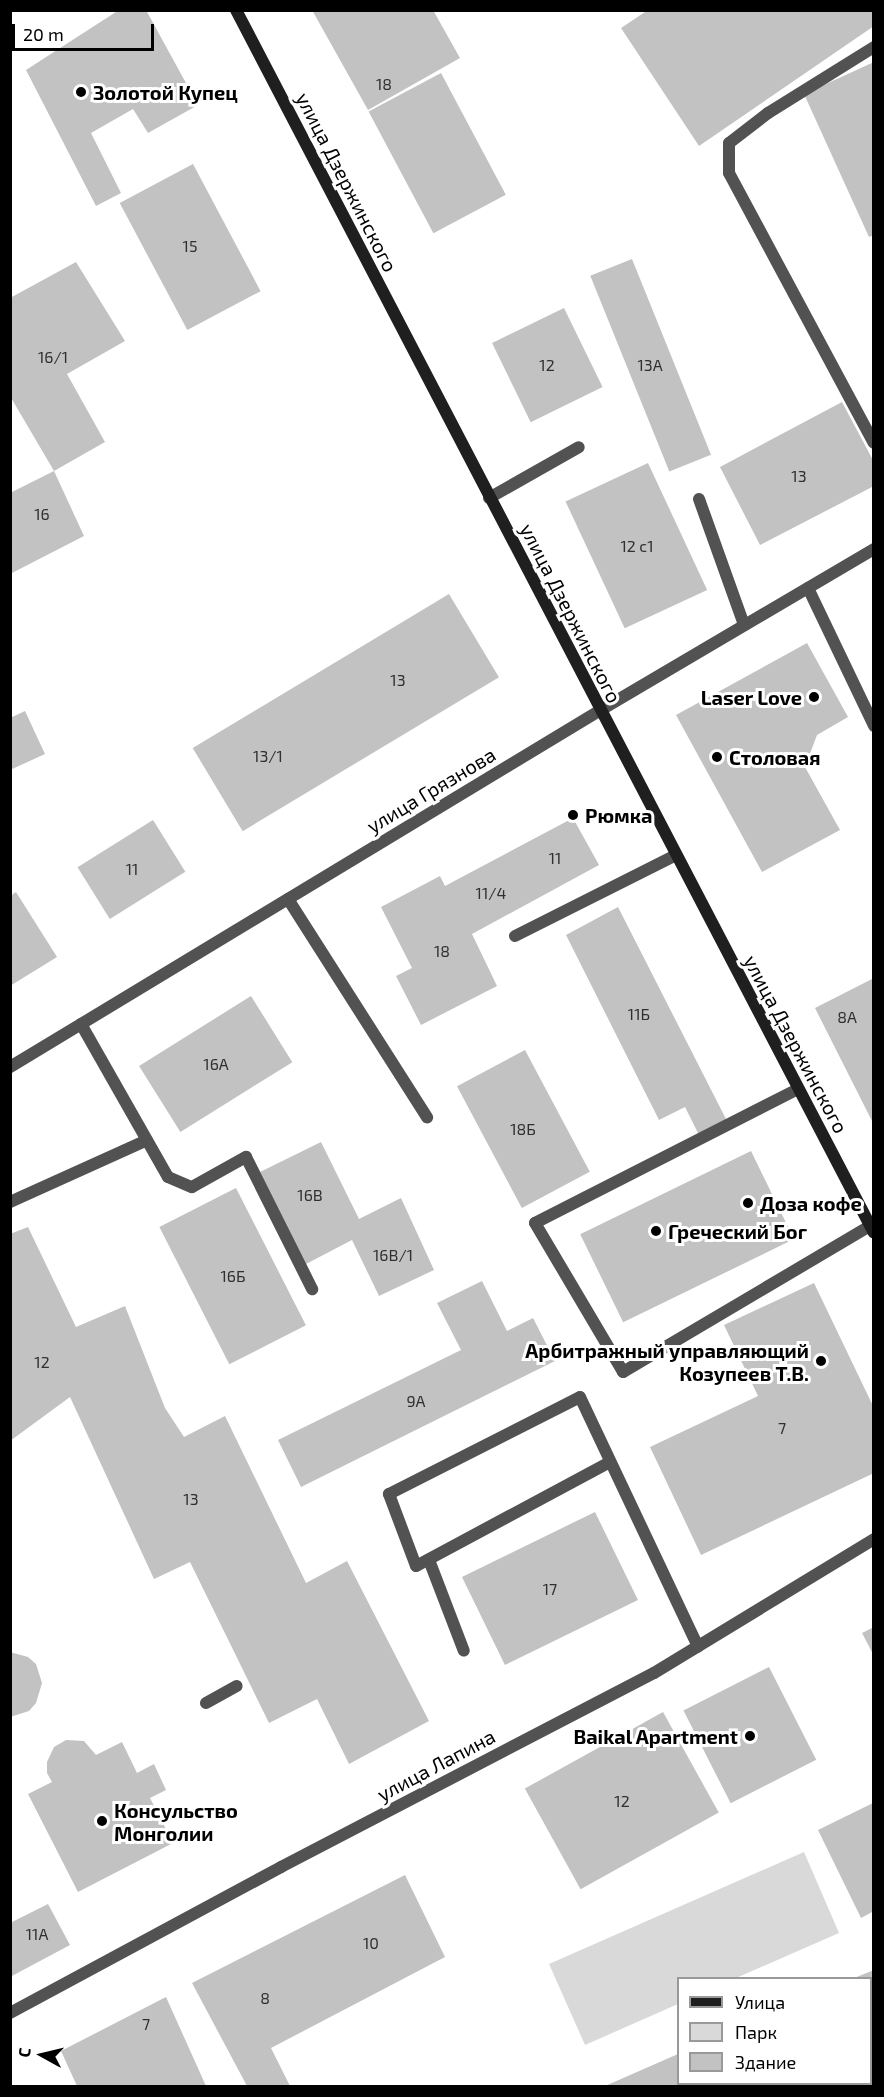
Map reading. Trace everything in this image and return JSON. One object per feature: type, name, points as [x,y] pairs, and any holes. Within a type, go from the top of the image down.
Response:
[{"type":"main road","name":"улица Дзержинского","points":[[236,10],[599,711],[872,1229]]},
{"type":"street","points":[[873,47],[768,113],[729,143],[729,172],[873,443]]},
{"type":"street","points":[[489,498],[579,447]]},
{"type":"street","points":[[699,499],[744,625]]},
{"type":"street","name":"улица Грязнова","points":[[10,1067],[599,711],[744,625],[872,553]]},
{"type":"street","points":[[808,588],[873,726]]},
{"type":"street","points":[[515,936],[676,855]]},
{"type":"street","points":[[288,899],[427,1117]]},
{"type":"street","points":[[81,1024],[168,1178],[192,1187],[246,1157],[312,1289]]},
{"type":"street","points":[[798,1089],[535,1223],[623,1372],[872,1229]]},
{"type":"street","points":[[10,1202],[147,1140]]},
{"type":"street","points":[[610,1462],[416,1566],[389,1494],[580,1397],[698,1647]]},
{"type":"street","name":"улица Лапина","points":[[10,2013],[281,1867],[654,1673],[873,1539]]},
{"type":"street","points":[[429,1560],[464,1651]]},
{"type":"street","points":[[206,1702],[237,1686]]},
{"type":"green space","points":[[804,1852],[839,1933],[738,1977],[677,1977],[677,2004],[585,2045],[549,1964]]},
{"type":"building","points":[[119,10],[146,10],[198,105],[148,133],[133,109],[91,133],[121,193],[96,206],[26,70]]},
{"type":"building","points":[[312,10],[433,10],[460,58],[368,110]]},
{"type":"building","points":[[648,10],[874,10],[874,26],[699,146],[621,28]]},
{"type":"building","points":[[874,62],[874,235],[869,237],[804,94]]},
{"type":"building","points":[[441,73],[506,195],[433,233],[369,111]]},
{"type":"building","points":[[193,164],[261,291],[187,330],[120,203]]},
{"type":"building","points":[[632,259],[711,455],[669,471],[590,276]]},
{"type":"building","points":[[76,262],[125,341],[67,374],[105,442],[54,471],[10,396],[10,298]]},
{"type":"building","points":[[564,308],[603,387],[531,422],[492,343]]},
{"type":"building","points":[[842,402],[874,462],[874,486],[760,545],[720,467]]},
{"type":"building","points":[[648,463],[707,590],[625,628],[566,501]]},
{"type":"building","points":[[54,471],[84,536],[10,574],[10,493]]},
{"type":"building","points":[[449,594],[499,677],[243,831],[193,748]]},
{"type":"building","points":[[807,643],[848,717],[817,735],[805,767],[840,830],[762,872],[676,715]]},
{"type":"building","points":[[25,711],[45,754],[10,770],[10,718]]},
{"type":"building","points":[[573,818],[599,865],[472,934],[497,986],[421,1025],[396,976],[412,968],[381,907],[440,876],[445,886]]},
{"type":"building","points":[[153,820],[185,872],[110,919],[78,867]]},
{"type":"building","points":[[16,892],[57,957],[10,986],[10,896]]},
{"type":"building","points":[[618,907],[727,1121],[699,1135],[685,1107],[659,1120],[566,935]]},
{"type":"building","points":[[874,978],[874,1125],[815,1008]]},
{"type":"building","points":[[251,996],[292,1062],[180,1132],[139,1066]]},
{"type":"building","points":[[525,1050],[590,1172],[522,1208],[457,1086]]},
{"type":"building","points":[[321,1142],[359,1219],[401,1198],[434,1270],[379,1296],[352,1240],[306,1264],[260,1172]]},
{"type":"building","points":[[751,1151],[794,1239],[623,1322],[580,1234]]},
{"type":"building","points":[[236,1188],[306,1325],[229,1364],[159,1227]]},
{"type":"building","points":[[28,1227],[76,1327],[125,1306],[165,1408],[184,1437],[225,1416],[306,1583],[347,1561],[429,1721],[349,1764],[317,1699],[269,1723],[190,1562],[154,1579],[70,1397],[10,1441],[10,1234]]},
{"type":"building","points":[[482,1281],[507,1331],[533,1318],[555,1361],[301,1487],[278,1440],[461,1350],[437,1303]]},
{"type":"building","points":[[814,1283],[874,1408],[874,1473],[701,1555],[650,1447],[758,1396],[724,1325]]},
{"type":"building","points":[[595,1512],[638,1600],[505,1665],[462,1577]]},
{"type":"building","points":[[874,1627],[874,1656],[862,1633]]},
{"type":"building","points":[[10,1652],[28,1657],[36,1664],[42,1683],[36,1703],[29,1711],[10,1717]]},
{"type":"building","name":"Baikal Apartment","points":[[769,1667],[816,1760],[731,1803],[683,1711]]},
{"type":"building","points":[[663,1712],[719,1813],[581,1889],[525,1789]]},
{"type":"building","name":"Консульство Монголии","points":[[66,1740],[84,1741],[96,1755],[122,1742],[137,1773],[154,1764],[166,1790],[150,1798],[173,1843],[78,1892],[28,1794],[52,1782],[47,1773],[47,1762],[54,1747]]},
{"type":"building","points":[[873,1803],[874,1911],[861,1918],[818,1830]]},
{"type":"building","points":[[405,1875],[445,1957],[271,2048],[290,2086],[247,2086],[192,1983]]},
{"type":"building","points":[[48,1904],[70,1945],[10,1977],[10,1923]]},
{"type":"building","points":[[874,1970],[874,2069],[872,2070],[872,1977],[856,1977]]},
{"type":"building","points":[[166,1997],[206,2086],[77,2086],[61,2051]]},
{"type":"building","points":[[677,2054],[677,2085],[841,2085],[838,2086],[605,2086]]},
{"type":"place","name":"Золотой Купец","points":[[81,92]]},
{"type":"place","name":"Laser Love","points":[[814,697]]},
{"type":"place","name":"Столовая","points":[[717,757]]},
{"type":"place","name":"Рюмка","points":[[573,815]]},
{"type":"place","name":"Доза кофе","points":[[748,1203]]},
{"type":"place","name":"Греческий Бог","points":[[656,1231]]},
{"type":"place","name":"Арбитражный управляющий Козупеев Т.В.","points":[[821,1361]]},
{"type":"place","name":"Baikal Apartment","points":[[750,1736]]},
{"type":"place","name":"Консульство Монголии","points":[[102,1821]]}]
